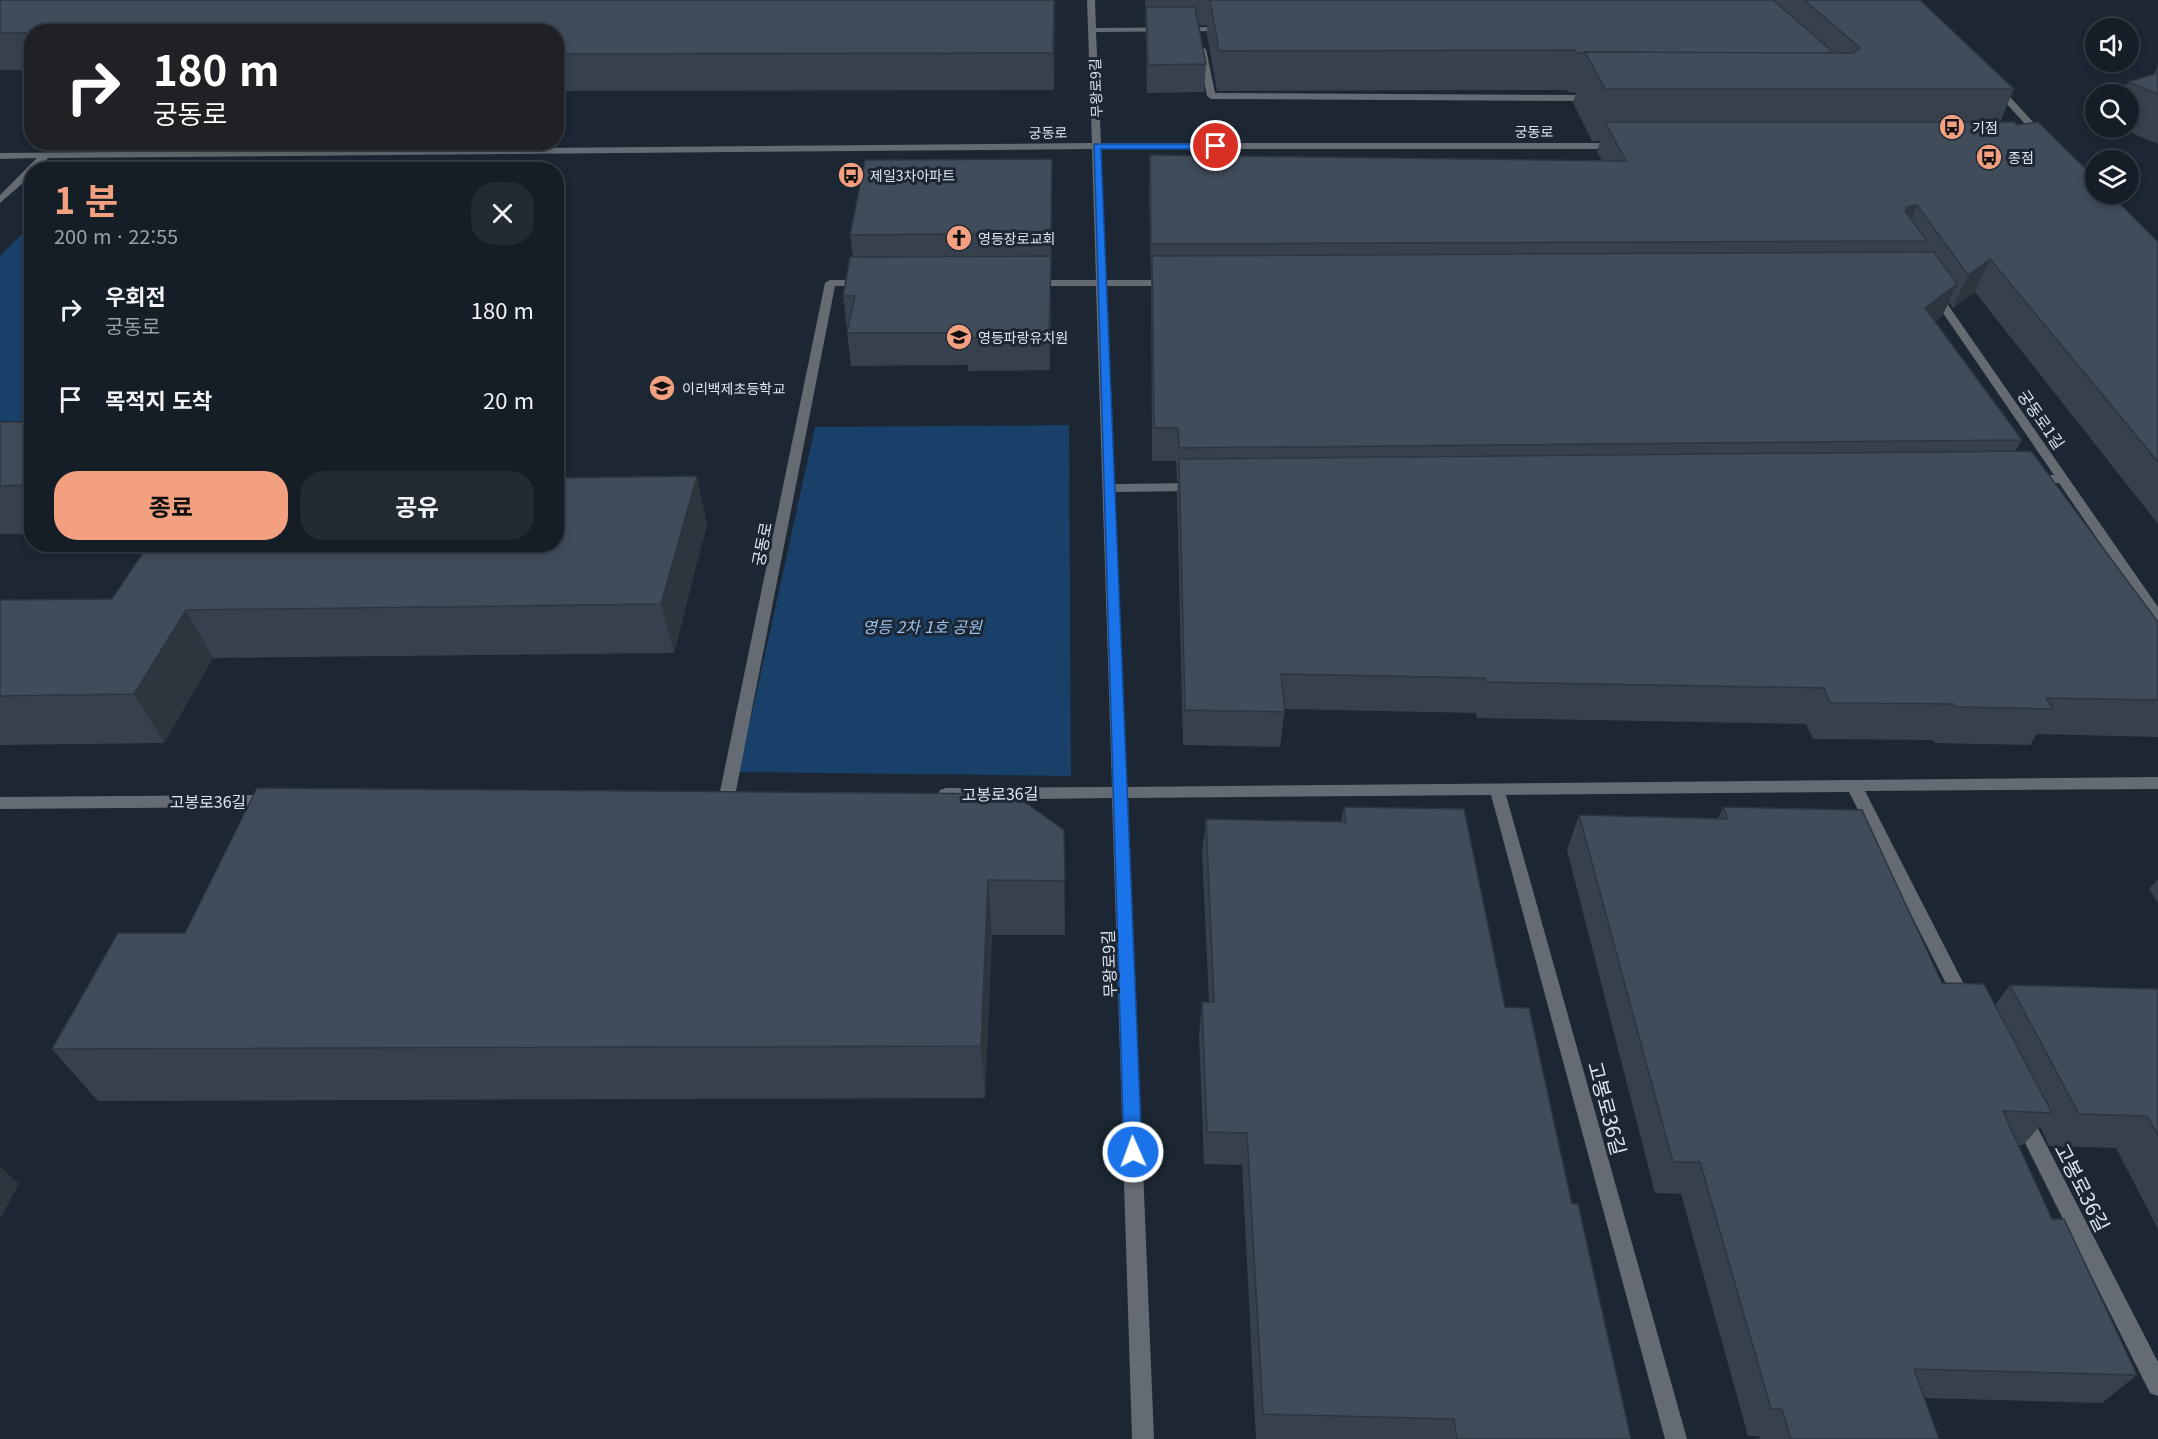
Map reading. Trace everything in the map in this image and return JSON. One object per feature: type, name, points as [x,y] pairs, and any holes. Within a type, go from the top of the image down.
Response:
[{"type":"street","name":"무왕로9길","points":[[1091,0],[1143,1439]]},
{"type":"street","points":[[1199,29],[1211,96],[1607,98]]},
{"type":"street","points":[[1092,30],[1234,29]]},
{"type":"street","points":[[1987,78],[2052,147]]},
{"type":"street","name":"궁동로","points":[[0,156],[1097,146],[1631,146]]},
{"type":"street","points":[[39,162],[45,156]]},
{"type":"street","points":[[0,200],[24,177]]},
{"type":"street","name":"궁동로","points":[[727,796],[830,283],[877,283]]},
{"type":"street","points":[[1019,283],[1185,283]]},
{"type":"street","name":"궁동로1길","points":[[1931,287],[2158,617]]},
{"type":"street","points":[[2015,480],[2063,479]]},
{"type":"street","points":[[1109,488],[1204,487]]},
{"type":"street","name":"고봉로36길","points":[[925,794],[2158,783]]},
{"type":"street","points":[[1854,785],[1971,1017]]},
{"type":"street","name":"고봉로36길","points":[[1497,789],[1676,1439]]},
{"type":"street","name":"고봉로36길","points":[[0,803],[289,801]]},
{"type":"street","name":"고봉로36길","points":[[2014,1101],[2158,1385]]},
{"type":"green space","points":[[24,232],[24,421],[0,421],[0,256]]},
{"type":"green space","name":"영등 2차 1호 공원","points":[[1069,425],[1071,776],[739,772],[815,427]]},
{"type":"building","points":[[0,0],[1054,0],[1053,53],[564,54],[564,24],[24,24],[24,33],[0,33]]},
{"type":"building","points":[[1210,0],[1773,0],[1834,53],[1577,53],[1575,50],[1219,51]]},
{"type":"building","points":[[1804,0],[1920,0],[2014,89],[1605,89],[1585,52],[1853,53],[1860,48]]},
{"type":"building","points":[[1146,7],[1195,7],[1206,64],[1148,65]]},
{"type":"building","points":[[2158,73],[2158,94],[2139,86],[2139,84],[2128,82]]},
{"type":"building","points":[[1605,122],[2014,122],[2017,125],[2038,122],[2085,168],[2085,204],[2120,204],[2158,242],[2158,462],[1990,259],[1968,275],[1917,205],[1907,207],[1905,211],[1927,241],[1151,244],[1150,155],[1626,161]]},
{"type":"building","points":[[1052,159],[1051,233],[850,235],[865,160]]},
{"type":"building","points":[[1934,252],[1957,284],[1925,308],[2022,440],[1179,448],[1178,428],[1154,428],[1152,256]]},
{"type":"building","points":[[1051,256],[1049,338],[966,338],[967,333],[847,333],[855,296],[843,296],[850,257]]},
{"type":"building","points":[[0,422],[24,422],[24,485],[0,486]]},
{"type":"building","points":[[2031,451],[2158,622],[2158,700],[2046,698],[2053,709],[1955,707],[1954,704],[1830,703],[1824,688],[1486,682],[1485,678],[1281,674],[1285,712],[1185,710],[1179,459]]},
{"type":"building","points":[[697,476],[661,604],[186,610],[134,694],[0,696],[0,600],[112,599],[144,552],[564,552],[564,478]]},
{"type":"building","points":[[257,788],[1013,794],[1064,830],[1065,881],[988,880],[981,1046],[52,1049],[118,933],[185,933]]},
{"type":"building","points":[[1344,807],[1464,809],[1505,1007],[1529,1008],[1572,1204],[1578,1204],[1631,1439],[1457,1439],[1454,1419],[1263,1414],[1247,1133],[1207,1132],[1202,1002],[1214,1002],[1206,819],[1346,822]]},
{"type":"building","points":[[1723,807],[1862,810],[1942,983],[1984,984],[2052,1113],[2003,1111],[2052,1219],[2064,1219],[2137,1375],[1914,1369],[1939,1439],[1791,1439],[1782,1409],[1771,1409],[1700,1162],[1673,1162],[1579,815],[1728,819]]},
{"type":"building","points":[[2010,985],[2158,989],[2158,1135],[2147,1116],[2079,1114]]},
{"type":"place","name":"기점","points":[[1952,127]]},
{"type":"place","name":"종점","points":[[1989,157]]},
{"type":"place","name":"제일3차아파트","points":[[851,175]]},
{"type":"place","name":"영등장로교회","points":[[959,238]]},
{"type":"place","name":"영등파랑유치원","points":[[959,337]]},
{"type":"place","name":"이리백제초등학교","points":[[662,388]]},
{"type":"route","points":[[1133,1152],[1097,146],[1216,146]]}]
